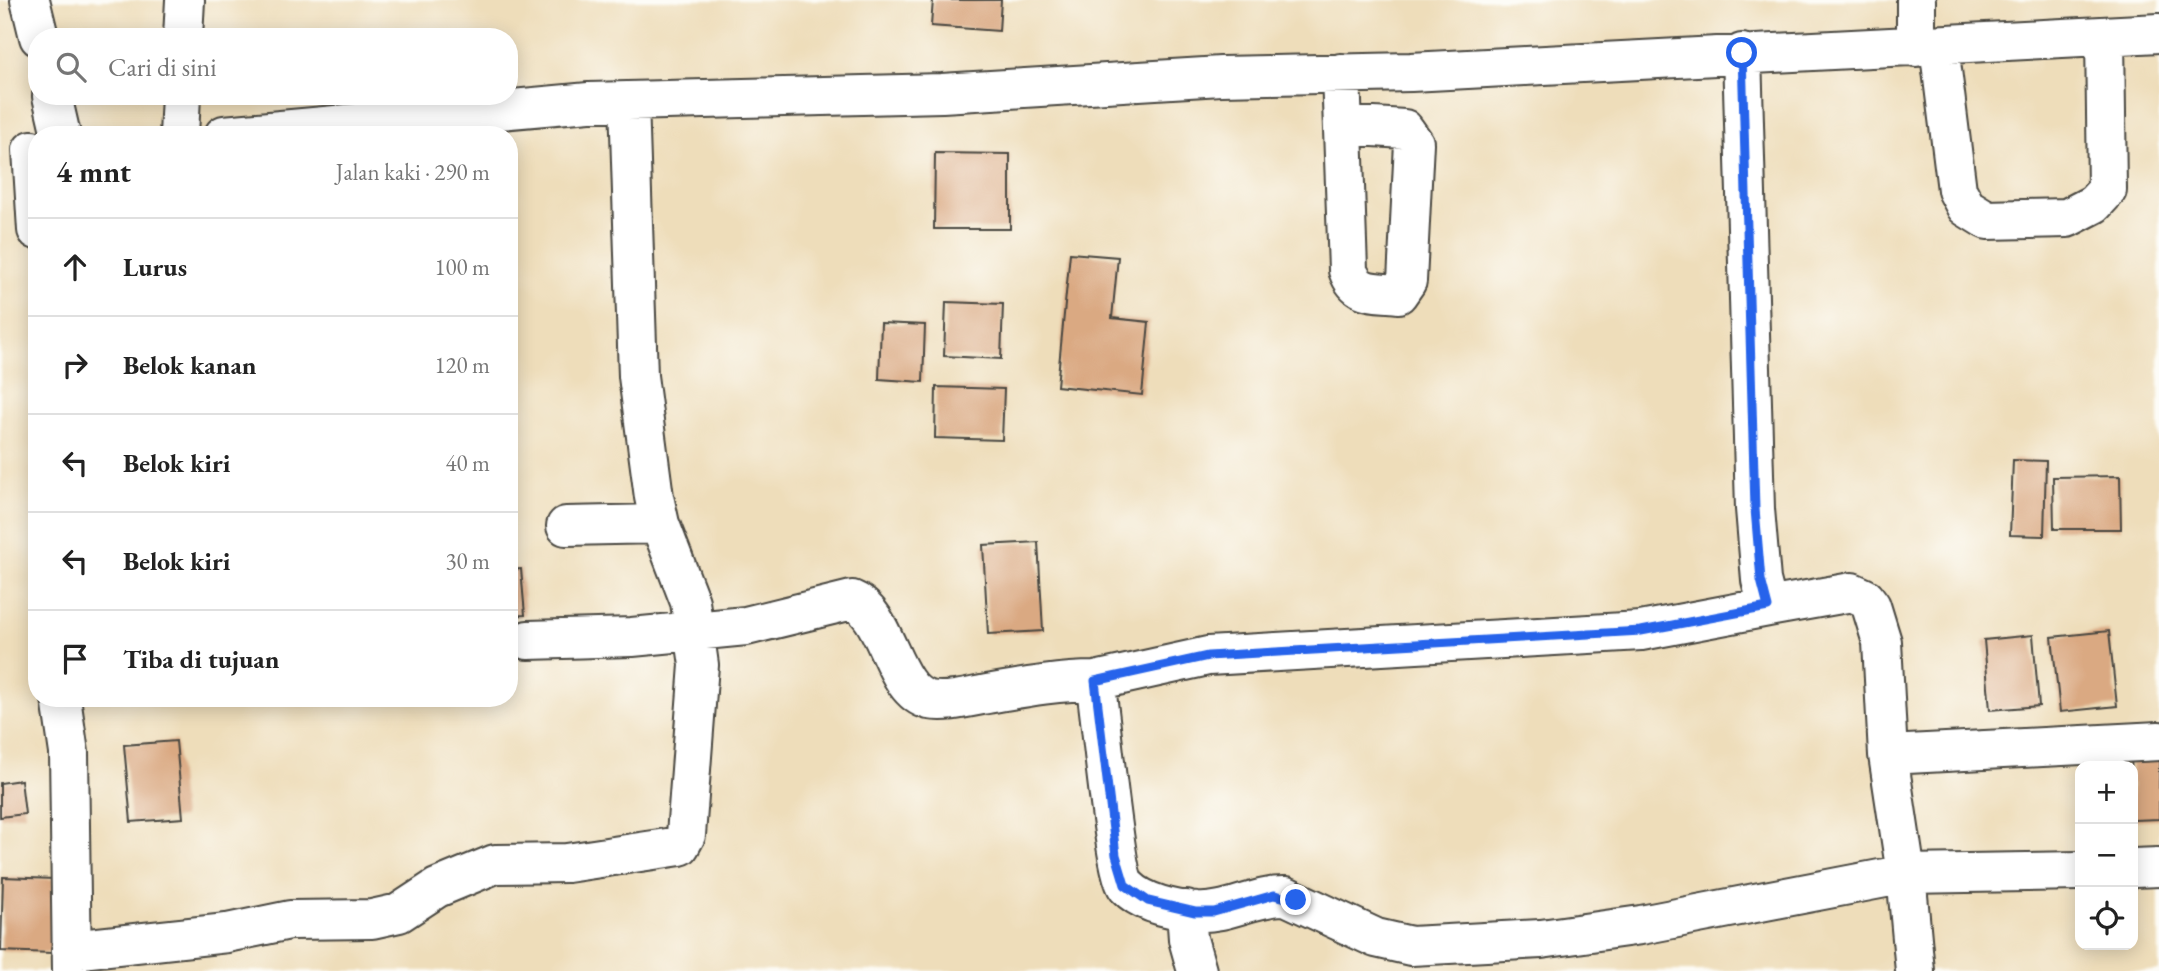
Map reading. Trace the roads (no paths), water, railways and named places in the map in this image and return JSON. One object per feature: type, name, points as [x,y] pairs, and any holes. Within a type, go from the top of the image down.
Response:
[{"type":"street","points":[[30,0],[36,28]]},
{"type":"street","points":[[183,28],[185,0]]},
{"type":"street","points":[[1916,0],[1956,190],[1966,207],[1987,220],[2067,218],[2094,204],[2108,190],[2105,36]]},
{"type":"street","points":[[428,126],[589,102],[942,93],[1221,76],[1928,47],[2159,33]]},
{"type":"street","points":[[1742,53],[1755,509],[1761,580],[1768,607]]},
{"type":"street","points":[[1341,73],[1343,125]]},
{"type":"street","points":[[62,707],[69,753],[71,961],[290,920],[373,919],[399,913],[437,888],[495,864],[567,863],[680,846],[686,835],[699,665],[690,602],[660,524],[638,376],[629,101]]},
{"type":"street","points":[[40,126],[49,105]]},
{"type":"street","points":[[179,126],[181,105]]},
{"type":"street","points":[[566,526],[660,524]]},
{"type":"street","points":[[528,640],[694,631],[775,621],[852,600],[865,608],[901,673],[918,694],[927,699],[944,701],[1016,689],[1095,681],[1208,656],[1641,631],[1824,595],[1852,592],[1865,598],[1882,642],[1888,755],[1906,874],[1915,971]]},
{"type":"street","points":[[1095,681],[1119,871],[1125,885],[1135,894],[1186,910],[1214,912],[1274,895],[1286,896],[1376,938],[1411,946],[1462,944],[1541,939],[1642,925],[1906,874],[2075,871]]},
{"type":"street","points":[[1888,755],[2159,741]]},
{"type":"street","points":[[2138,868],[2159,867]]},
{"type":"street","points":[[1186,910],[1188,939],[1197,971]]}]
